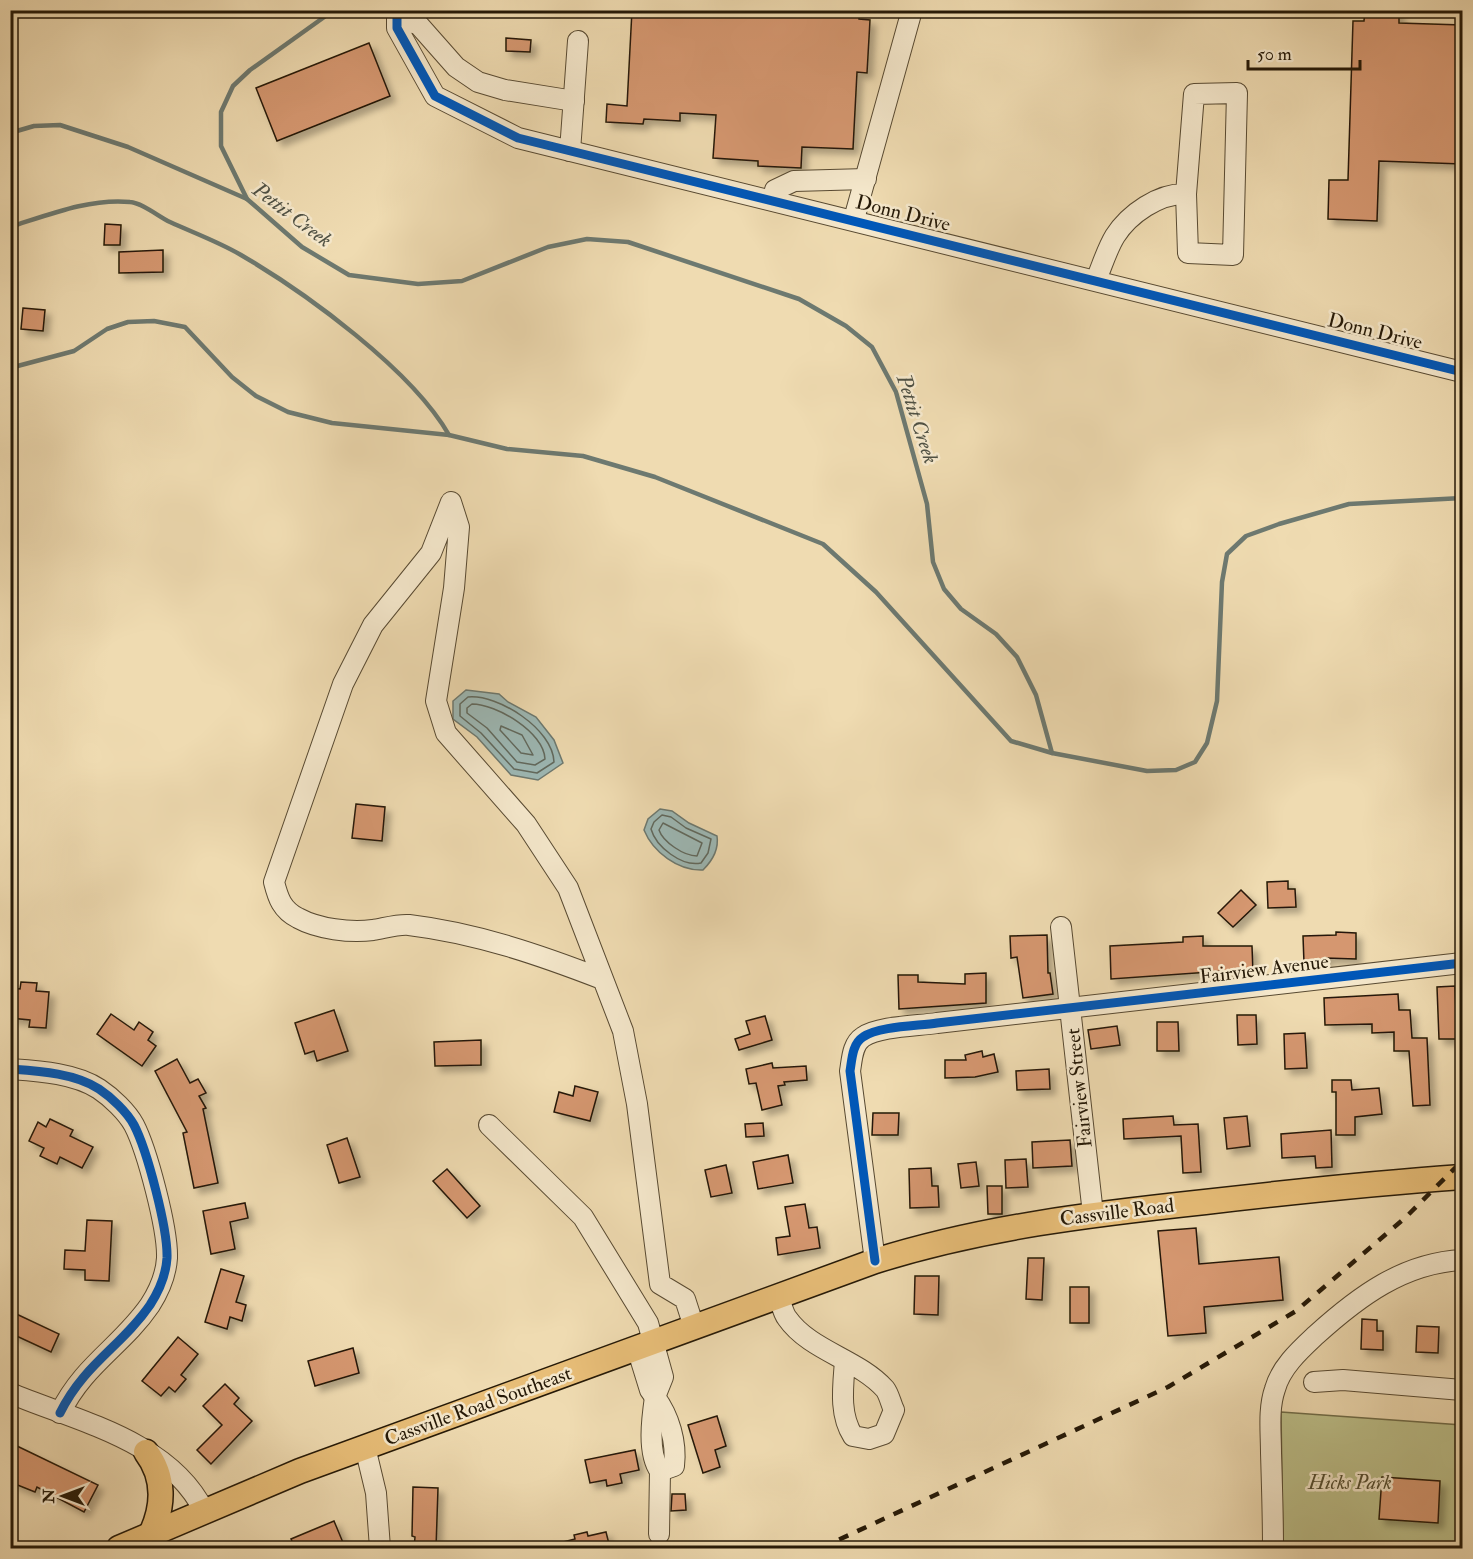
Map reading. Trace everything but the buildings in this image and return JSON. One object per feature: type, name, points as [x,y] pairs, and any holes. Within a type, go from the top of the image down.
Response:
[{"type":"main road","name":"Cassville Road","points":[[1400,1181],[1436,1171],[1462,1168]]},
{"type":"main road","name":"Cassville Road","points":[[840,1273],[964,1236],[1093,1214],[1400,1181],[1462,1178]]},
{"type":"main road","name":"Cassville Road Southeast","points":[[119,1548],[204,1511],[365,1447],[840,1273]]},
{"type":"main road","points":[[146,1452],[158,1473],[161,1494],[159,1512],[151,1534]]},
{"type":"street","points":[[854,219],[912,10]]},
{"type":"street","points":[[397,15],[418,24],[456,67],[478,82],[505,90],[574,101]]},
{"type":"street","name":"Donn Drive","points":[[397,15],[397,28],[435,96],[518,138],[854,219],[1462,372]]},
{"type":"street","points":[[570,150],[578,41]]},
{"type":"street","points":[[1238,93],[1233,255],[1188,253],[1186,194],[1194,94],[1238,93]]},
{"type":"street","points":[[773,200],[775,190],[794,181],[866,179]]},
{"type":"street","points":[[1096,280],[1115,236],[1142,208],[1172,193],[1186,194]]},
{"type":"street","points":[[602,978],[542,955],[454,932],[406,925],[370,930],[328,928],[297,918],[280,904],[274,882],[343,684],[373,625],[431,553],[451,502],[459,526],[454,588],[436,701],[446,733],[526,824],[568,888],[602,978],[622,1031],[635,1093],[660,1284],[685,1299],[694,1327]]},
{"type":"street","name":"Fairview Street","points":[[1061,927],[1093,1214]]},
{"type":"street","name":"Fairview Avenue","points":[[875,1261],[850,1071],[853,1050],[862,1037],[877,1031],[938,1023],[1071,1010],[1462,963]]},
{"type":"street","points":[[10,1069],[46,1072],[79,1081],[98,1088],[114,1101],[134,1124],[166,1240],[165,1275],[150,1304],[84,1374],[60,1413]]},
{"type":"street","points":[[489,1125],[583,1217],[648,1323],[646,1345],[663,1377],[655,1397],[652,1415],[654,1463],[660,1471],[660,1534]]},
{"type":"street","points":[[1273,1548],[1271,1416],[1274,1390],[1283,1372],[1309,1342],[1338,1315],[1376,1287],[1425,1266],[1462,1260]]},
{"type":"street","points":[[779,1296],[786,1317],[801,1333],[845,1361]]},
{"type":"street","points":[[1314,1382],[1343,1380],[1462,1390]]},
{"type":"street","points":[[10,1393],[114,1434],[146,1452],[189,1489],[204,1511]]},
{"type":"street","points":[[365,1447],[376,1493],[380,1548]]},
{"type":"green space","name":"Hicks Park","points":[[1281,1412],[1462,1425],[1462,1548],[1283,1548]]},
{"type":"water","points":[[466,690],[499,694],[508,702],[536,717],[554,740],[563,763],[538,780],[511,775],[477,737],[453,719],[453,701]]},
{"type":"water","points":[[660,809],[672,811],[689,823],[717,836],[714,855],[703,870],[676,864],[660,853],[648,838],[644,830],[648,819]]},
{"type":"waterway","points":[[247,199],[221,146],[221,112],[233,86],[250,70],[334,10]]},
{"type":"waterway","name":"Pettit Creek","points":[[10,133],[34,126],[60,125],[128,147],[247,199],[302,247],[349,275],[418,284],[462,281],[548,247],[587,239],[628,242],[799,299],[846,326],[872,347],[896,392],[927,504],[933,562],[944,589],[961,609],[996,634],[1017,657],[1036,695],[1052,753]]},
{"type":"waterway","points":[[10,227],[84,205],[115,201],[140,205],[170,222],[241,255],[326,312],[384,360],[410,385],[432,410],[449,435]]},
{"type":"waterway","points":[[10,368],[74,351],[107,329],[128,322],[154,321],[185,327],[232,377],[256,396],[288,412],[332,423],[449,435],[507,449],[583,456],[655,477],[823,544],[876,592],[1011,741],[1052,753],[1147,771],[1176,770],[1195,762],[1207,743],[1217,701],[1222,582],[1227,554],[1246,536],[1349,504],[1462,498]]},
{"type":"railway","points":[[821,1548],[1168,1387],[1296,1311],[1406,1217],[1462,1161]]},
{"type":"cycle path","points":[[397,10],[397,28],[435,96],[518,138],[1462,372]]},
{"type":"cycle path","points":[[875,1261],[850,1071],[853,1052],[859,1040],[870,1033],[899,1027],[1462,963]]},
{"type":"cycle path","points":[[10,1069],[79,1079],[99,1089],[118,1105],[134,1125],[145,1152],[164,1228],[167,1258],[162,1282],[153,1300],[128,1332],[80,1381],[60,1413]]}]
